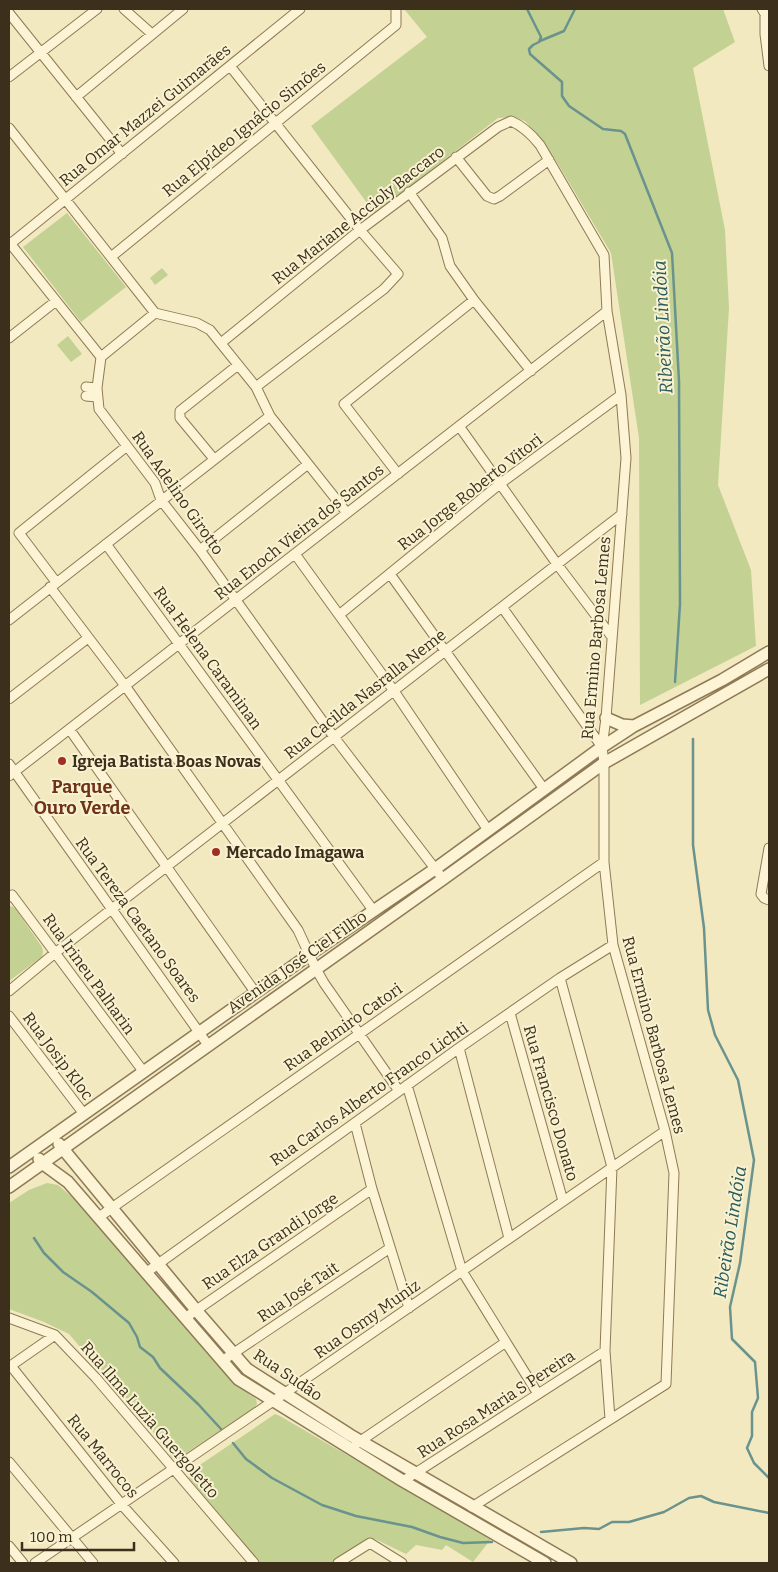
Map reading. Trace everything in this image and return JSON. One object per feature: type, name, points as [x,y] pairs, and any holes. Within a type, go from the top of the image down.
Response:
[{"type":"street","points":[[9,78],[97,9]]},
{"type":"street","points":[[124,9],[152,34]]},
{"type":"street","points":[[76,97],[183,9]]},
{"type":"street","name":"Rua Omar Mazzei Guimarães","points":[[9,244],[300,9]]},
{"type":"street","name":"Rua Elpídeo Ignácio Simões","points":[[111,257],[396,25],[396,9]]},
{"type":"street","points":[[765,11],[765,34],[769,66]]},
{"type":"street","points":[[9,13],[122,154]]},
{"type":"street","points":[[230,66],[360,230],[398,274],[256,387]]},
{"type":"street","name":"Rua Mariane Accioly Baccaro","points":[[221,343],[360,230],[456,157],[505,123],[511,121],[518,124]]},
{"type":"street","name":"Rua Ermino Barbosa Lemes","points":[[518,124],[532,136],[549,160],[604,255],[607,311],[621,395],[626,458],[606,718],[602,747],[604,763],[604,862],[613,945],[665,1131],[674,1173],[666,1384],[610,1419]]},
{"type":"street","points":[[9,128],[155,313],[202,325],[210,330],[256,387],[270,416],[347,514]]},
{"type":"street","points":[[456,157],[487,196],[494,199],[549,160]]},
{"type":"street","points":[[409,192],[442,238],[450,266],[474,300],[530,371]]},
{"type":"street","points":[[9,244],[102,356]]},
{"type":"street","points":[[398,474],[344,404],[474,300]]},
{"type":"street","points":[[9,338],[56,301]]},
{"type":"street","name":"Rua Enoch Vieira dos Santos","points":[[11,771],[70,730],[126,687],[607,311]]},
{"type":"street","points":[[86,392],[97,392],[102,356],[155,313]]},
{"type":"street","points":[[214,459],[180,418],[180,411],[238,365]]},
{"type":"street","name":"Rua Adelino Girotto","points":[[97,392],[98,409],[154,483],[162,500],[334,737],[442,880]]},
{"type":"street","name":"Rua Jorge Roberto Vitori","points":[[339,615],[500,483],[621,395]]},
{"type":"street","points":[[9,620],[270,416]]},
{"type":"street","points":[[459,426],[557,564],[612,636]]},
{"type":"street","points":[[127,446],[19,533],[88,638],[126,687],[224,823],[298,930],[316,969],[360,1034],[403,1088],[462,1271],[538,1394]]},
{"type":"street","points":[[200,550],[308,464]]},
{"type":"street","name":"Rua Cacilda Nasralla Neme","points":[[9,991],[55,953],[622,514]]},
{"type":"street","name":"Rua Helena Caraminan","points":[[106,544],[373,910]]},
{"type":"street","points":[[295,554],[394,691],[488,830]]},
{"type":"street","points":[[390,574],[544,789]]},
{"type":"street","points":[[502,607],[602,747]]},
{"type":"street","points":[[9,699],[88,638]]},
{"type":"street","name":"Avenida José Ciel Filho","points":[[9,1167],[309,954],[434,869],[602,747],[634,726],[722,680],[769,652]]},
{"type":"street","name":"Avenida José Ciel Filho","points":[[9,1186],[604,763],[769,668]]},
{"type":"street","points":[[585,724],[593,724],[606,718],[622,725],[634,726]]},
{"type":"street","points":[[70,730],[255,992]]},
{"type":"street","name":"Rua Tereza Caetano Soares","points":[[11,771],[208,1045]]},
{"type":"street","points":[[767,899],[761,892],[769,848]]},
{"type":"street","name":"Rua Belmiro Catori","points":[[99,1217],[604,862]]},
{"type":"street","name":"Rua Irineu Palharin","points":[[10,896],[143,1071]]},
{"type":"street","name":"Rua Carlos Alberto Franco Lichti","points":[[147,1272],[459,1048],[560,978],[613,945]]},
{"type":"street","points":[[472,1507],[610,1419],[605,1351],[612,1167],[560,978]]},
{"type":"street","name":"Rua Francisco Donato","points":[[510,1013],[563,1201]]},
{"type":"street","name":"Rua Josip Kloc","points":[[9,1016],[84,1114]]},
{"type":"street","points":[[459,1048],[509,1238]]},
{"type":"street","points":[[355,1123],[372,1189],[409,1308]]},
{"type":"street","name":"Rua Osmy Muniz","points":[[35,1563],[274,1401],[665,1131]]},
{"type":"street","name":"Rua Sudão","points":[[53,1136],[247,1369],[361,1441],[571,1563]]},
{"type":"street","name":"Rua Sudão","points":[[33,1150],[42,1163],[68,1182],[238,1379],[402,1481],[544,1563]]},
{"type":"street","name":"Rua Elza Grandi Jorge","points":[[185,1318],[372,1189]]},
{"type":"street","name":"Rua José Tait","points":[[222,1360],[390,1248]]},
{"type":"street","name":"Rua Ilma Luzia Guergoletto","points":[[9,1318],[56,1335],[96,1378],[254,1563]]},
{"type":"street","points":[[10,1366],[56,1335]]},
{"type":"street","points":[[349,1448],[506,1342]]},
{"type":"street","name":"Rua Rosa Maria S Pereira","points":[[402,1481],[605,1351]]},
{"type":"street","name":"Rua Marrocos","points":[[10,1366],[122,1504],[174,1563]]},
{"type":"street","points":[[9,1462],[94,1563]]},
{"type":"street","points":[[338,1563],[370,1543],[402,1563]]},
{"type":"street","points":[[9,1546],[23,1563]]},
{"type":"street","points":[[544,1563],[553,1553]]},
{"type":"green space","points":[[404,9],[723,9],[735,42],[693,68],[725,230],[729,308],[718,485],[751,570],[756,646],[640,705],[639,438],[611,253],[558,164],[525,121],[514,117],[498,118],[375,214],[311,126],[427,37]]},
{"type":"green space","points":[[67,213],[126,287],[81,322],[23,247]]},
{"type":"green space","points":[[162,268],[168,275],[155,285],[150,278]]},
{"type":"green space","points":[[68,336],[82,354],[71,362],[57,345]]},
{"type":"green space","points":[[9,907],[15,908],[42,947],[43,952],[42,957],[9,981]]},
{"type":"green space","points":[[47,1183],[58,1185],[71,1196],[241,1388],[256,1399],[257,1404],[254,1408],[177,1459],[172,1458],[166,1447],[69,1334],[9,1309],[9,1203],[29,1190]]},
{"type":"green space","points":[[275,1414],[491,1539],[473,1562],[446,1545],[442,1550],[416,1545],[406,1554],[375,1539],[371,1539],[332,1563],[260,1563],[189,1478],[188,1473]]},
{"type":"waterway","name":"Ribeirão Lindóia","points":[[527,9],[541,37],[539,42],[529,49],[530,54],[562,82],[562,96],[569,106],[603,129],[621,131],[625,134],[672,253],[679,381],[680,604],[675,682]]},
{"type":"waterway","points":[[540,41],[564,31],[575,9]]},
{"type":"waterway","name":"Ribeirão Lindóia","points":[[693,739],[693,845],[704,928],[708,1010],[715,1035],[738,1080],[754,1160],[740,1263],[730,1307],[732,1339],[755,1362],[758,1398],[752,1412],[752,1436],[747,1448],[754,1463],[769,1478]]},
{"type":"waterway","points":[[34,1238],[44,1253],[63,1272],[92,1292],[129,1323],[140,1347],[153,1357],[160,1368],[221,1429]]},
{"type":"waterway","points":[[233,1443],[246,1459],[272,1478],[322,1505],[356,1516],[412,1527],[463,1543],[492,1542]]},
{"type":"waterway","points":[[541,1532],[584,1528],[599,1529],[612,1522],[629,1522],[664,1512],[689,1498],[701,1496],[714,1502],[769,1513]]},
{"type":"place","name":"Igreja Batista Boas Novas","points":[[62,761]]},
{"type":"place","name":"Mercado Imagawa","points":[[216,852]]},
{"type":"district","name":"Parque Ouro Verde","points":[[82,798]]}]
